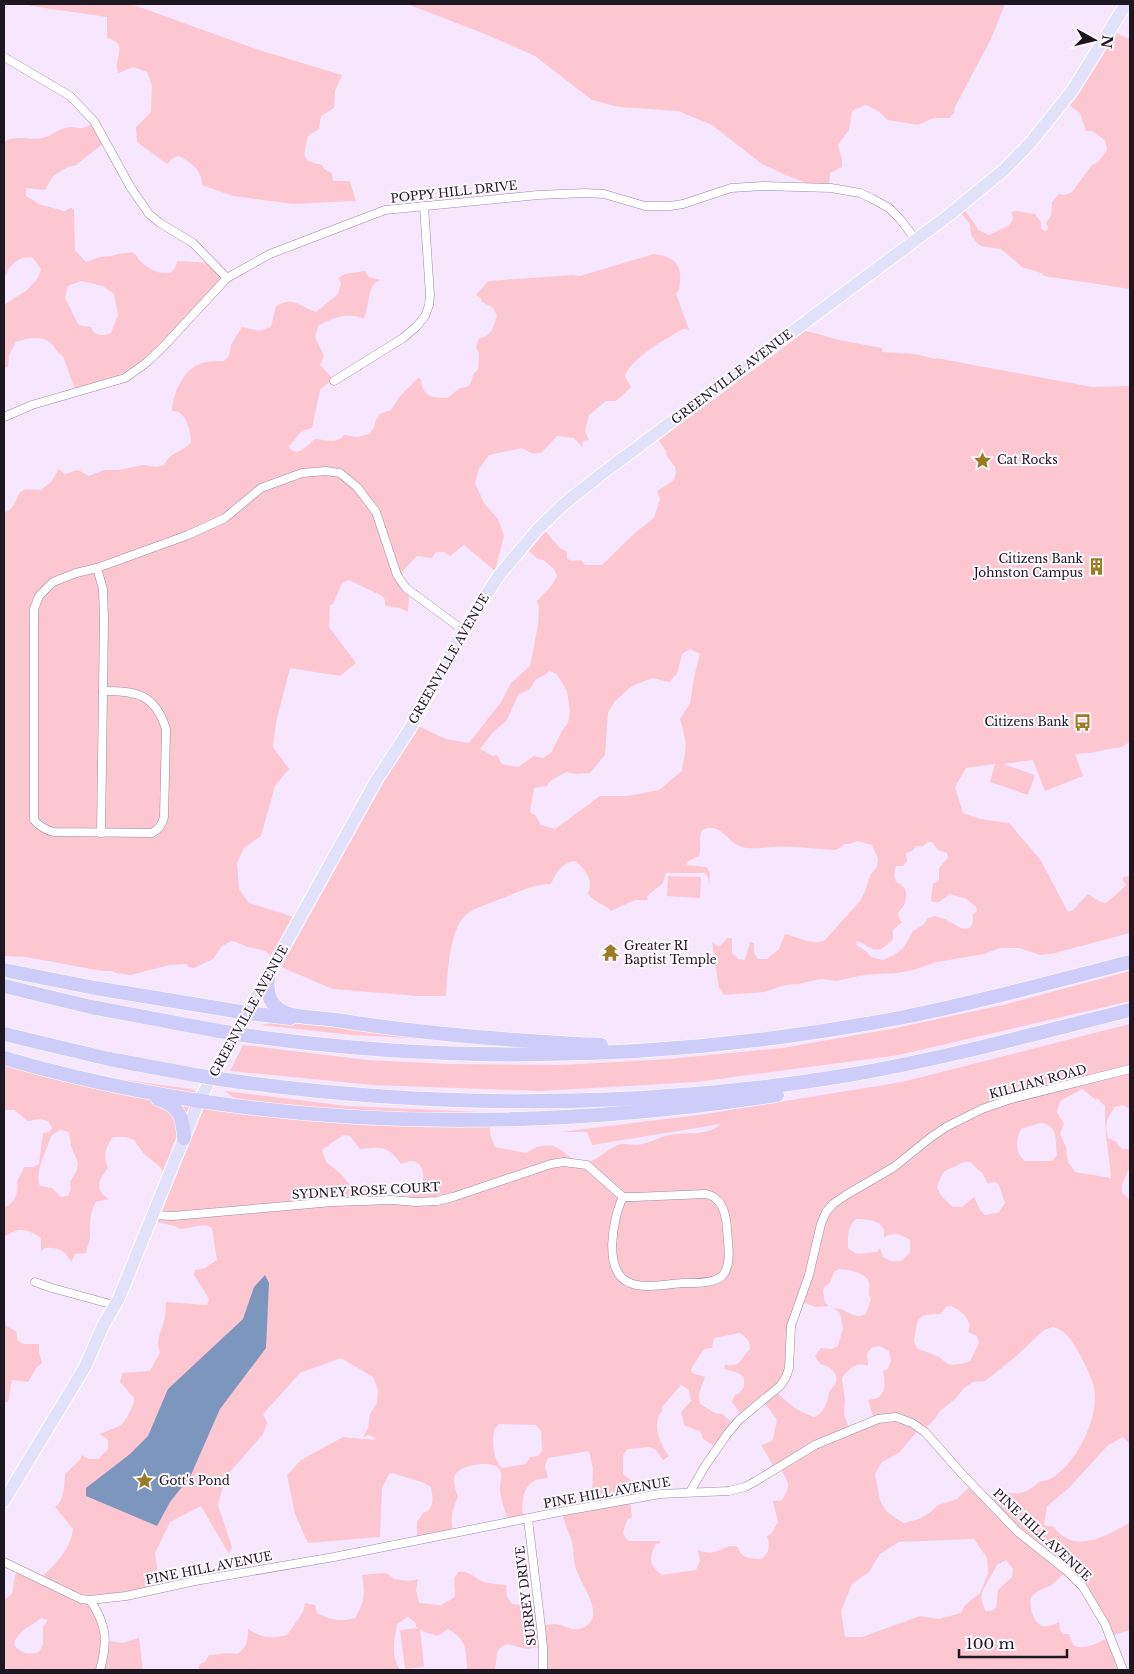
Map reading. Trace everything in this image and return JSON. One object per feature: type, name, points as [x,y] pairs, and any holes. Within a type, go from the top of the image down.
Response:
[{"type":"highway","points":[[4,986],[91,1008],[250,1036],[354,1048],[450,1053],[573,1054],[657,1050],[775,1038],[905,1017],[982,1000],[1130,962]]},
{"type":"highway","points":[[4,970],[247,1013],[487,1038],[613,1045],[657,1050]]},
{"type":"highway","points":[[269,973],[268,995],[272,1003],[279,1010],[292,1014],[358,1024]]},
{"type":"highway","points":[[4,1034],[101,1057],[195,1076],[326,1092],[500,1101],[587,1100],[739,1090],[826,1078],[980,1048],[1130,1010]]},
{"type":"highway","points":[[4,1058],[73,1076],[199,1101],[324,1115],[464,1121],[560,1118],[652,1111],[784,1094],[853,1081],[904,1064]]},
{"type":"highway","points":[[120,1086],[136,1094],[171,1104],[180,1116],[184,1138]]},
{"type":"main road","name":"GREENVILLE AVENUE","points":[[4,1501],[76,1384],[129,1275],[199,1101],[376,781],[411,727],[463,630],[500,574],[538,529],[564,504],[916,240],[1005,168],[1031,142],[1072,91],[1126,4]]},
{"type":"street","points":[[4,57],[70,96],[94,122],[131,188],[149,214],[193,243],[227,278]]},
{"type":"street","name":"POPPY HILL DRIVE","points":[[4,417],[32,405],[120,380],[132,374],[163,347],[227,278],[270,254],[385,210],[586,192],[604,194],[645,206],[658,206],[683,204],[731,188],[763,186],[831,188],[860,193],[871,198],[894,214],[916,240]]},
{"type":"street","points":[[334,381],[403,338],[425,316],[430,294],[424,206]]},
{"type":"street","points":[[103,690],[130,691],[140,694],[156,708],[166,729],[164,817],[158,830],[152,833],[54,832],[40,827],[34,820],[34,608],[39,596],[53,582],[188,535],[225,518],[261,488],[302,473],[326,470],[340,473],[357,487],[376,512],[397,575],[406,588],[463,630]]},
{"type":"street","points":[[97,568],[103,589],[101,832]]},
{"type":"street","name":"KILLIAN ROAD","points":[[690,1492],[728,1433],[739,1420],[780,1386],[786,1377],[789,1368],[791,1326],[810,1275],[821,1224],[826,1212],[833,1204],[894,1167],[946,1127],[982,1109],[1011,1099],[1130,1069]]},
{"type":"street","name":"SYDNEY ROSE COURT","points":[[153,1216],[173,1216],[332,1202],[437,1200],[454,1197],[551,1164],[564,1162],[587,1165],[623,1196]]},
{"type":"street","points":[[706,1194],[716,1199],[724,1210],[727,1225],[728,1254],[726,1268],[722,1275],[716,1280],[647,1286],[632,1284],[623,1280],[616,1271],[612,1243],[617,1208],[623,1196],[706,1194]]},
{"type":"street","points":[[35,1282],[114,1305]]},
{"type":"street","name":"PINE HILL AVENUE","points":[[4,1562],[81,1599],[90,1600],[126,1596],[195,1581],[334,1557],[660,1494],[729,1491],[746,1487],[815,1445],[878,1419],[888,1417],[903,1419],[925,1432],[1018,1532],[1066,1570],[1083,1587],[1105,1624],[1123,1670]]},
{"type":"street","name":"SURREY DRIVE","points":[[528,1519],[543,1648],[542,1670]]},
{"type":"street","points":[[90,1600],[102,1622],[106,1643],[100,1670]]},
{"type":"shaded area","points":[[27,4],[131,4],[256,49],[342,75],[335,91],[334,108],[321,116],[319,129],[308,136],[305,156],[306,159],[322,165],[324,169],[332,173],[333,181],[350,181],[356,201],[293,204],[233,196],[202,185],[198,171],[187,160],[178,156],[167,164],[137,142],[136,127],[151,112],[152,85],[147,72],[133,67],[118,73],[119,48],[118,44],[107,38],[107,17]]},
{"type":"shaded area","points":[[407,4],[1005,4],[991,39],[955,107],[954,113],[949,118],[934,118],[918,125],[888,120],[878,111],[866,105],[852,111],[849,130],[838,145],[842,167],[830,173],[829,186],[812,185],[762,164],[712,125],[678,111],[619,107],[592,100],[535,56],[485,34]]},
{"type":"shaded area","points":[[1111,31],[1130,39],[1130,289],[1044,276],[1041,273],[1022,267],[1001,249],[981,246],[977,243],[971,235],[970,224],[958,209],[962,207],[978,230],[989,235],[1010,225],[1013,218],[1011,212],[1016,211],[1035,214],[1041,222],[1041,229],[1046,231],[1048,227],[1046,223],[1051,216],[1052,202],[1059,194],[1065,195],[1072,192],[1092,165],[1098,162],[1107,150],[1105,140],[1092,131],[1086,131],[1080,113],[1065,102]]},
{"type":"shaded area","points":[[95,122],[105,142],[76,165],[68,167],[53,176],[45,190],[26,188],[26,196],[39,204],[64,211],[71,208],[74,210],[75,250],[86,262],[100,257],[132,252],[142,263],[157,272],[167,273],[172,271],[177,261],[213,263],[222,278],[143,362],[117,379],[76,392],[63,356],[52,344],[43,339],[16,342],[9,355],[8,367],[4,368],[4,305],[27,290],[38,278],[41,269],[33,258],[23,258],[14,263],[5,276],[4,281],[4,142],[13,138],[38,139],[65,128],[82,128]],"holes":[[[81,281],[103,286],[114,294],[118,315],[111,333],[102,335],[94,333],[91,327],[78,324],[65,298],[68,286]]]},
{"type":"shaded area","points":[[654,254],[669,258],[677,264],[679,269],[679,290],[676,293],[689,330],[683,329],[650,349],[635,362],[625,376],[631,387],[615,401],[606,401],[589,415],[585,431],[589,440],[583,441],[582,447],[574,438],[557,436],[542,452],[533,454],[522,448],[489,455],[479,469],[475,483],[484,503],[498,519],[504,536],[495,571],[464,545],[450,556],[444,552],[436,552],[432,558],[417,556],[402,572],[409,596],[408,612],[399,608],[385,606],[385,600],[382,596],[349,580],[342,583],[333,604],[330,605],[329,627],[356,663],[340,676],[290,668],[276,722],[273,747],[289,769],[275,786],[261,836],[244,848],[237,863],[239,889],[249,903],[294,917],[408,721],[446,739],[469,743],[501,702],[511,683],[530,666],[538,625],[539,607],[537,601],[552,585],[557,576],[554,569],[524,547],[542,527],[560,548],[567,552],[567,559],[573,561],[581,560],[585,565],[602,565],[636,532],[654,518],[660,499],[657,491],[673,481],[676,473],[675,467],[656,436],[800,329],[839,340],[882,348],[882,352],[916,354],[1092,387],[1130,386],[1130,742],[1119,748],[1075,754],[1083,776],[1045,791],[1033,760],[1003,764],[1035,775],[1028,795],[990,782],[995,764],[966,768],[955,787],[963,813],[980,819],[1009,823],[1040,859],[1068,912],[1073,910],[1088,894],[1105,903],[1126,885],[1123,877],[1130,876],[1130,933],[1051,954],[1040,955],[1019,948],[1000,948],[984,954],[937,962],[897,973],[863,975],[837,981],[821,979],[785,985],[764,992],[723,995],[719,988],[712,942],[719,947],[727,938],[732,938],[732,953],[738,959],[745,960],[750,942],[754,943],[754,953],[758,959],[767,959],[779,949],[785,934],[809,942],[825,940],[860,901],[870,875],[877,867],[878,859],[872,845],[857,841],[844,844],[834,850],[790,847],[750,848],[742,847],[719,830],[709,828],[702,830],[699,856],[687,862],[686,865],[706,867],[710,872],[709,885],[708,877],[705,873],[666,873],[663,883],[647,896],[648,900],[635,900],[611,911],[588,894],[590,882],[588,875],[575,861],[566,864],[560,869],[551,884],[527,889],[471,911],[461,920],[453,940],[446,996],[417,996],[333,989],[274,964],[267,952],[232,941],[222,946],[213,959],[194,968],[186,964],[169,965],[131,975],[26,957],[4,956],[4,513],[12,507],[20,492],[26,489],[41,490],[51,482],[59,469],[65,474],[78,470],[89,476],[104,470],[118,470],[143,465],[156,467],[164,465],[170,456],[191,442],[189,427],[184,417],[177,411],[172,411],[176,391],[188,371],[203,363],[224,361],[229,356],[231,345],[242,327],[260,331],[271,327],[276,306],[282,303],[296,303],[316,312],[338,294],[341,283],[338,278],[345,274],[365,271],[369,277],[381,280],[372,287],[364,319],[346,316],[335,318],[318,326],[315,337],[324,356],[320,365],[333,379],[320,390],[312,428],[302,431],[289,446],[295,452],[302,450],[315,439],[338,440],[344,435],[358,437],[369,434],[380,414],[391,410],[400,396],[418,378],[421,379],[426,393],[432,397],[447,398],[460,388],[467,387],[478,369],[479,353],[476,348],[479,338],[490,333],[497,315],[492,307],[482,302],[481,298],[476,295],[488,281],[580,276]],"holes":[[[690,649],[700,654],[690,704],[680,719],[685,743],[682,771],[659,790],[628,796],[600,796],[555,829],[541,825],[536,816],[530,812],[534,788],[547,786],[550,781],[566,772],[576,774],[590,773],[605,755],[608,713],[615,701],[632,686],[652,678],[669,682],[677,674],[682,654]],[[549,671],[557,674],[567,691],[570,712],[568,723],[551,753],[543,758],[534,756],[518,767],[502,764],[497,755],[493,756],[480,749],[492,733],[507,720],[518,695],[530,689],[536,679]],[[928,842],[932,842],[938,850],[947,853],[948,858],[939,868],[939,880],[933,884],[932,902],[939,902],[950,894],[966,899],[976,907],[977,911],[973,914],[973,922],[970,928],[963,929],[945,919],[935,916],[928,918],[923,925],[913,931],[904,947],[894,955],[883,960],[871,957],[866,951],[856,945],[857,941],[872,949],[879,949],[885,947],[893,939],[893,930],[902,922],[898,914],[904,905],[906,897],[906,891],[896,882],[894,875],[896,866],[903,866],[907,861],[906,853],[912,851],[916,846],[923,846]]]},
{"type":"shaded area","points":[[668,876],[701,877],[700,898],[667,896]]},
{"type":"shaded area","points":[[1130,971],[1130,1001],[899,1055],[696,1082],[540,1091],[373,1085],[230,1071],[243,1045],[367,1060],[449,1064],[562,1065],[669,1059],[782,1048],[891,1029],[1003,1005]]},
{"type":"shaded area","points":[[279,1022],[485,1042],[352,1035],[260,1025]]},
{"type":"shaded area","points":[[1130,1024],[1130,1109],[1123,1105],[1115,1107],[1108,1118],[1106,1129],[1108,1138],[1117,1142],[1123,1149],[1130,1149],[1130,1167],[1122,1184],[1122,1193],[1130,1200],[1130,1444],[1123,1437],[1107,1446],[1069,1488],[1047,1506],[1044,1525],[1054,1527],[1071,1540],[1081,1541],[1102,1537],[1130,1522],[1130,1630],[1108,1637],[1080,1587],[1065,1573],[1053,1584],[1034,1594],[1030,1604],[1034,1618],[1040,1625],[1045,1626],[1059,1622],[1060,1630],[1063,1634],[1069,1634],[1073,1645],[1077,1647],[1086,1647],[1108,1638],[1121,1670],[543,1670],[543,1646],[527,1649],[507,1644],[500,1648],[497,1653],[495,1670],[467,1670],[466,1651],[459,1637],[448,1629],[438,1636],[424,1632],[420,1628],[424,1667],[405,1669],[400,1630],[419,1628],[408,1617],[397,1624],[395,1636],[394,1654],[400,1670],[198,1670],[200,1664],[205,1662],[209,1655],[237,1654],[246,1643],[248,1629],[267,1637],[287,1635],[303,1612],[305,1603],[315,1605],[317,1613],[331,1619],[345,1620],[355,1618],[361,1607],[363,1597],[362,1575],[383,1573],[388,1574],[394,1579],[409,1581],[418,1579],[416,1590],[419,1603],[441,1605],[455,1597],[454,1578],[458,1572],[466,1572],[483,1581],[506,1585],[507,1597],[512,1604],[538,1604],[543,1625],[555,1624],[572,1629],[580,1629],[590,1622],[593,1608],[576,1569],[572,1542],[562,1513],[594,1505],[592,1492],[593,1469],[589,1451],[548,1458],[545,1466],[548,1478],[531,1483],[523,1497],[524,1519],[508,1521],[503,1506],[500,1487],[501,1476],[498,1468],[489,1464],[469,1466],[458,1472],[454,1477],[458,1497],[452,1515],[453,1533],[417,1539],[417,1522],[431,1506],[431,1487],[422,1482],[392,1473],[389,1474],[382,1488],[380,1537],[308,1543],[295,1514],[287,1475],[301,1460],[343,1437],[375,1440],[374,1437],[368,1435],[363,1437],[368,1428],[370,1414],[377,1403],[378,1391],[373,1377],[341,1358],[300,1373],[263,1414],[267,1423],[263,1434],[225,1478],[218,1505],[232,1547],[229,1554],[201,1506],[170,1522],[155,1553],[159,1580],[152,1581],[153,1587],[93,1602],[105,1640],[122,1643],[139,1638],[143,1670],[4,1670],[4,1600],[12,1594],[15,1575],[19,1570],[39,1578],[43,1576],[62,1555],[69,1543],[73,1529],[55,1507],[62,1498],[65,1474],[79,1461],[82,1455],[89,1459],[98,1459],[108,1449],[108,1440],[100,1434],[122,1424],[134,1402],[134,1398],[120,1382],[122,1373],[150,1371],[160,1352],[158,1343],[166,1302],[207,1305],[209,1299],[194,1275],[195,1270],[205,1268],[217,1260],[212,1228],[209,1226],[180,1229],[156,1222],[166,1175],[159,1166],[144,1154],[134,1140],[126,1137],[113,1137],[108,1145],[105,1156],[108,1168],[102,1176],[99,1189],[109,1199],[96,1202],[94,1205],[86,1253],[75,1254],[71,1262],[63,1252],[57,1249],[45,1248],[41,1251],[41,1238],[31,1232],[18,1230],[4,1237],[4,1207],[11,1204],[15,1197],[17,1182],[24,1167],[33,1167],[39,1164],[43,1133],[49,1132],[52,1128],[48,1121],[40,1119],[28,1121],[14,1110],[4,1111],[4,1052],[98,1076],[190,1089],[207,1096],[252,1105],[490,1122],[490,1133],[495,1147],[526,1153],[534,1148],[552,1146],[581,1162],[592,1161],[617,1145],[637,1145],[670,1135],[704,1132],[721,1124],[592,1145],[587,1132],[561,1132],[706,1114],[902,1082]],"holes":[[[1082,1089],[1096,1100],[1097,1098],[1105,1106],[1111,1178],[1075,1172],[1068,1162],[1066,1147],[1060,1134],[1064,1124],[1057,1112],[1060,1101]],[[1040,1123],[1046,1124],[1055,1134],[1057,1155],[1052,1161],[1025,1161],[1019,1154],[1018,1138],[1021,1129]],[[60,1130],[69,1132],[71,1146],[78,1163],[77,1170],[70,1182],[71,1189],[68,1196],[61,1197],[52,1188],[40,1186],[39,1174],[51,1136]],[[343,1135],[350,1136],[360,1149],[384,1149],[392,1153],[401,1164],[411,1161],[416,1162],[422,1168],[423,1182],[419,1189],[412,1194],[404,1197],[383,1198],[366,1187],[351,1186],[340,1173],[326,1162],[322,1150]],[[963,1162],[970,1162],[983,1174],[987,1183],[995,1182],[999,1185],[1005,1203],[999,1212],[985,1215],[980,1210],[974,1197],[962,1207],[953,1207],[942,1197],[937,1188],[946,1170]],[[856,1219],[878,1223],[883,1228],[884,1237],[897,1234],[910,1240],[910,1253],[901,1261],[891,1261],[883,1257],[880,1248],[877,1252],[855,1253],[848,1248],[850,1229]],[[839,1269],[852,1271],[862,1274],[868,1280],[871,1299],[866,1314],[860,1316],[855,1316],[832,1307],[840,1313],[843,1328],[838,1346],[832,1349],[821,1348],[815,1356],[820,1364],[833,1371],[836,1382],[829,1392],[824,1408],[814,1417],[794,1407],[777,1392],[793,1369],[791,1355],[793,1324],[802,1302],[816,1307],[829,1306],[825,1303],[824,1287],[830,1283],[834,1272]],[[951,1306],[958,1309],[965,1316],[970,1325],[968,1332],[977,1336],[979,1343],[970,1361],[950,1364],[940,1357],[918,1349],[914,1342],[917,1323],[921,1317],[940,1314],[946,1307]],[[1053,1327],[1065,1333],[1085,1364],[1092,1380],[1095,1396],[1090,1423],[1078,1450],[1060,1472],[1049,1480],[1039,1482],[1023,1492],[1012,1493],[1001,1490],[986,1501],[970,1486],[957,1499],[938,1505],[919,1519],[904,1523],[895,1518],[885,1508],[880,1498],[875,1474],[882,1462],[900,1452],[918,1430],[922,1431],[964,1388],[973,1382],[985,1381],[1013,1359],[1044,1330]],[[740,1333],[748,1340],[750,1349],[740,1361],[735,1364],[725,1365],[724,1369],[744,1377],[744,1387],[740,1393],[735,1395],[732,1402],[743,1417],[764,1402],[777,1420],[773,1439],[761,1445],[774,1467],[779,1466],[788,1486],[782,1500],[773,1501],[778,1522],[771,1534],[767,1536],[769,1549],[761,1559],[744,1556],[738,1547],[733,1546],[711,1553],[698,1550],[700,1561],[696,1570],[662,1575],[651,1562],[655,1545],[660,1543],[660,1541],[630,1541],[626,1539],[623,1533],[627,1520],[632,1517],[630,1500],[634,1497],[633,1482],[623,1474],[623,1455],[628,1449],[649,1447],[655,1449],[663,1460],[669,1456],[660,1440],[657,1421],[662,1407],[681,1385],[689,1390],[691,1401],[681,1412],[684,1425],[701,1432],[703,1439],[717,1448],[735,1425],[722,1414],[715,1413],[700,1404],[699,1394],[705,1377],[692,1373],[691,1369],[704,1349],[712,1348],[714,1338]],[[880,1346],[889,1351],[891,1360],[888,1369],[883,1371],[885,1380],[883,1391],[879,1397],[868,1400],[874,1419],[849,1429],[844,1414],[845,1401],[842,1378],[856,1365],[868,1366],[867,1354],[871,1348]],[[499,1424],[536,1425],[541,1431],[542,1451],[538,1456],[530,1457],[526,1464],[502,1468],[495,1455],[494,1430]],[[974,1539],[987,1558],[988,1573],[980,1593],[965,1605],[961,1613],[939,1619],[920,1616],[862,1637],[845,1637],[841,1611],[852,1584],[869,1572],[880,1554],[899,1542]],[[1006,1560],[1013,1569],[1012,1577],[998,1590],[996,1608],[991,1611],[985,1611],[981,1597],[997,1565]],[[41,1618],[47,1620],[43,1626],[43,1644],[39,1652],[25,1653],[14,1645],[21,1632]]]},
{"type":"shaded area","points":[[225,1091],[347,1106],[480,1112],[419,1115],[357,1112],[235,1099]]},
{"type":"shaded area","points":[[4,1314],[6,1326],[16,1331],[18,1341],[24,1344],[39,1344],[42,1363],[37,1367],[28,1382],[12,1380],[8,1402],[4,1402]]},
{"type":"water","points":[[265,1275],[269,1283],[266,1348],[220,1409],[190,1477],[170,1502],[157,1526],[86,1496],[86,1488],[130,1454],[148,1436],[168,1389],[243,1319],[254,1287]]},
{"type":"place","name":"Cat Rocks","points":[[983,460]]},
{"type":"place","name":"Citizens Bank Johnston Campus","points":[[1097,566]]},
{"type":"place","name":"Citizens Bank","points":[[1083,722]]},
{"type":"place","name":"Greater RI Baptist Temple","points":[[610,953]]},
{"type":"place","name":"Gott's Pond","points":[[145,1481]]}]
